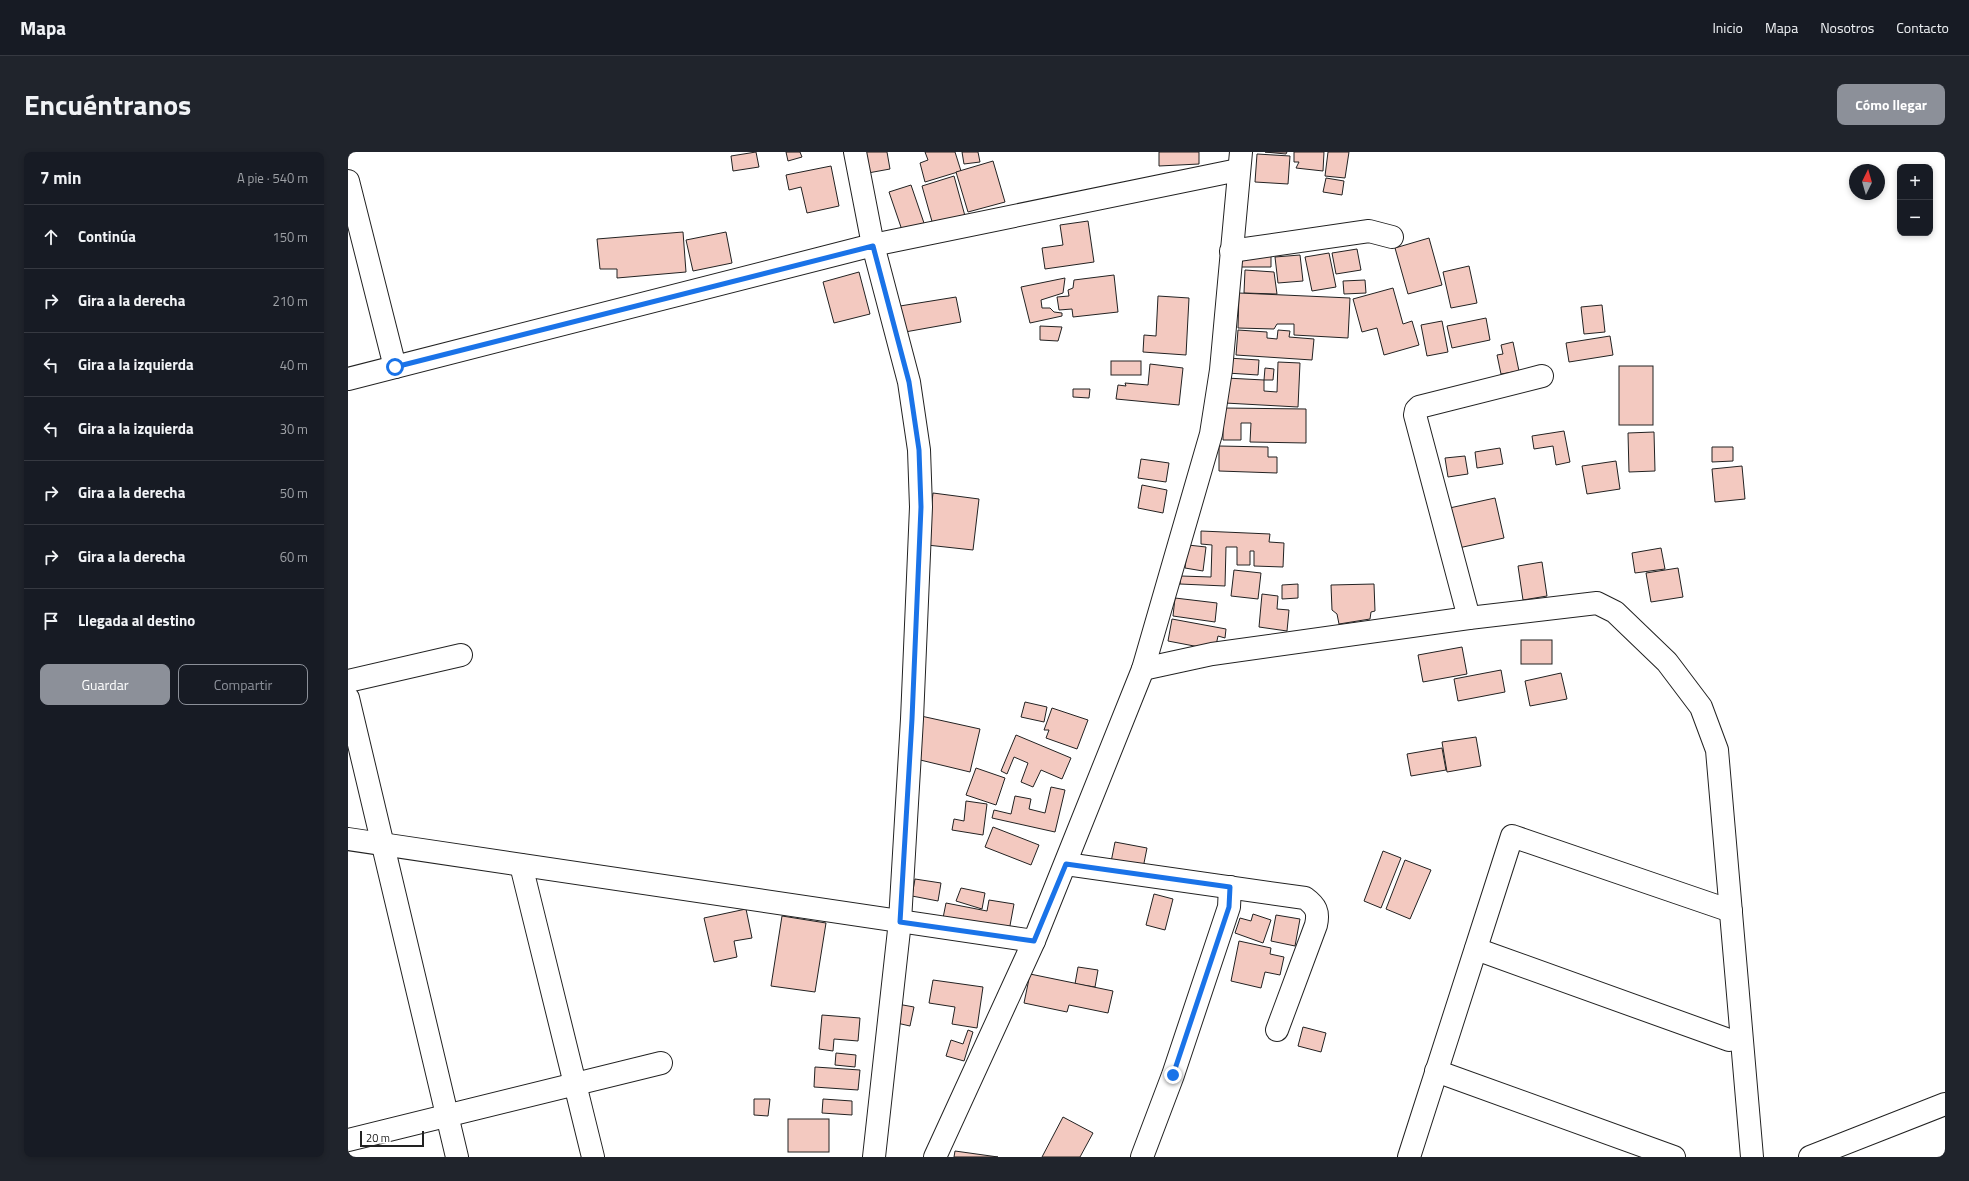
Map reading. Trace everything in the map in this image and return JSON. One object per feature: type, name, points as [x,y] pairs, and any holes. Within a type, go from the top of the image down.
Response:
[{"type":"street","points":[[855,152],[873,246],[909,382],[919,450],[920,514],[912,719],[900,922],[874,1157]]},
{"type":"street","points":[[348,379],[873,246],[1239,161],[1221,370],[1210,434],[1144,669],[1034,941],[935,1157]]},
{"type":"street","points":[[348,181],[395,367]]},
{"type":"street","points":[[1232,251],[1369,232],[1392,237]]},
{"type":"street","points":[[1469,618],[1415,415],[1416,410],[1419,407],[1542,376]]},
{"type":"street","points":[[1144,669],[1212,654],[1469,618],[1597,603],[1615,612],[1667,662],[1701,707],[1717,750],[1752,1157]]},
{"type":"street","points":[[348,681],[461,655]]},
{"type":"street","points":[[348,698],[457,1157]]},
{"type":"street","points":[[1408,1157],[1512,836],[1731,911]]},
{"type":"street","points":[[348,839],[1034,941]]},
{"type":"street","points":[[1066,864],[1305,898],[1315,905],[1318,916],[1316,925],[1277,1030]]},
{"type":"street","points":[[521,865],[593,1157]]},
{"type":"street","points":[[1142,1157],[1173,1075],[1229,907],[1230,887]]},
{"type":"street","points":[[1476,949],[1729,1040]]},
{"type":"street","points":[[348,1140],[661,1063]]},
{"type":"street","points":[[1436,1071],[1674,1157]]},
{"type":"street","points":[[1810,1157],[1945,1104]]},
{"type":"building","points":[[756,152],[759,167],[733,171],[731,156]]},
{"type":"building","points":[[786,152],[800,152],[802,157],[788,161]]},
{"type":"building","points":[[865,152],[887,152],[890,169],[868,173]]},
{"type":"building","points":[[925,152],[955,152],[961,171],[925,182],[920,163],[928,160]]},
{"type":"building","points":[[962,152],[978,152],[980,162],[964,164]]},
{"type":"building","points":[[1159,152],[1199,152],[1199,164],[1159,166]]},
{"type":"building","points":[[1265,152],[1287,152],[1286,154]]},
{"type":"building","points":[[1294,152],[1324,152],[1323,171],[1296,168],[1299,162],[1294,162]]},
{"type":"building","points":[[1328,152],[1349,152],[1345,178],[1325,176]]},
{"type":"building","points":[[1257,154],[1290,156],[1288,184],[1255,182]]},
{"type":"building","points":[[993,161],[1005,202],[968,212],[956,172]]},
{"type":"building","points":[[831,166],[839,206],[807,213],[801,187],[789,190],[786,175]]},
{"type":"building","points":[[954,176],[965,216],[933,225],[922,186]]},
{"type":"building","points":[[1326,178],[1344,181],[1342,195],[1323,192]]},
{"type":"building","points":[[911,185],[925,226],[903,233],[889,192]]},
{"type":"building","points":[[1088,221],[1094,262],[1045,269],[1042,248],[1063,245],[1060,225]]},
{"type":"building","points":[[683,232],[686,272],[617,278],[617,269],[600,269],[597,239]]},
{"type":"building","points":[[726,232],[732,263],[693,271],[686,240]]},
{"type":"building","points":[[1429,238],[1442,285],[1408,294],[1395,248]]},
{"type":"building","points":[[1357,249],[1361,270],[1336,274],[1332,253]]},
{"type":"building","points":[[1329,253],[1336,287],[1312,291],[1305,257]]},
{"type":"building","points":[[1241,254],[1271,255],[1271,267],[1241,267]]},
{"type":"building","points":[[1300,255],[1303,281],[1278,283],[1275,257]]},
{"type":"building","points":[[1469,266],[1477,303],[1451,308],[1443,272]]},
{"type":"building","points":[[1245,270],[1274,272],[1277,294],[1244,293]]},
{"type":"building","points":[[859,272],[870,314],[834,323],[823,282]]},
{"type":"building","points":[[1114,275],[1118,312],[1073,317],[1072,309],[1059,310],[1057,297],[1069,296],[1068,290],[1073,288],[1074,280]]},
{"type":"building","points":[[1065,278],[1063,293],[1041,300],[1042,308],[1050,308],[1054,312],[1062,313],[1062,316],[1030,323],[1021,287]]},
{"type":"building","points":[[1365,280],[1366,293],[1344,294],[1343,281]]},
{"type":"building","points":[[1393,288],[1403,324],[1412,321],[1419,345],[1384,355],[1377,328],[1362,332],[1353,299]]},
{"type":"building","points":[[1239,293],[1350,298],[1348,338],[1294,335],[1294,324],[1277,324],[1274,329],[1238,328]]},
{"type":"building","points":[[1158,296],[1189,298],[1186,355],[1143,352],[1144,335],[1156,336]]},
{"type":"building","points":[[956,297],[961,322],[905,332],[900,306]]},
{"type":"building","points":[[1602,305],[1605,332],[1584,334],[1581,307]]},
{"type":"building","points":[[1486,318],[1490,340],[1452,348],[1447,326]]},
{"type":"building","points":[[1442,321],[1448,352],[1427,356],[1421,325]]},
{"type":"building","points":[[1040,326],[1062,327],[1058,341],[1040,340]]},
{"type":"building","points":[[1238,330],[1267,332],[1267,338],[1277,339],[1278,330],[1290,331],[1289,337],[1314,339],[1312,360],[1236,355]]},
{"type":"building","points":[[1610,336],[1613,355],[1569,362],[1566,343]]},
{"type":"building","points":[[1513,342],[1519,371],[1501,374],[1497,355],[1503,354],[1501,345]]},
{"type":"building","points":[[1228,358],[1259,360],[1258,375],[1227,373]]},
{"type":"building","points":[[1111,361],[1141,361],[1141,375],[1111,375]]},
{"type":"building","points":[[1278,362],[1300,363],[1298,407],[1225,403],[1226,378],[1264,380],[1264,391],[1277,392]]},
{"type":"building","points":[[1150,364],[1183,368],[1179,405],[1116,399],[1118,385],[1126,386],[1125,383],[1148,385]]},
{"type":"building","points":[[1619,366],[1653,366],[1653,425],[1619,425]]},
{"type":"building","points":[[1265,368],[1274,369],[1273,380],[1264,380]]},
{"type":"building","points":[[1073,389],[1090,389],[1089,398],[1073,397]]},
{"type":"building","points":[[1223,408],[1306,409],[1306,443],[1250,442],[1251,423],[1241,423],[1241,440],[1223,440]]},
{"type":"building","points":[[1564,431],[1570,462],[1556,465],[1553,446],[1534,449],[1532,436]]},
{"type":"building","points":[[1654,432],[1655,471],[1629,472],[1628,433]]},
{"type":"building","points":[[1219,446],[1268,447],[1268,457],[1277,457],[1277,473],[1219,471]]},
{"type":"building","points":[[1712,447],[1733,447],[1733,461],[1712,462]]},
{"type":"building","points":[[1500,448],[1503,464],[1477,468],[1475,452]]},
{"type":"building","points":[[1465,456],[1468,474],[1448,477],[1445,458]]},
{"type":"building","points":[[1141,459],[1169,463],[1166,482],[1138,478]]},
{"type":"building","points":[[1616,461],[1620,489],[1587,494],[1582,466]]},
{"type":"building","points":[[1742,466],[1745,499],[1715,502],[1712,469]]},
{"type":"building","points":[[1142,485],[1167,490],[1163,513],[1138,508]]},
{"type":"building","points":[[933,493],[979,499],[973,550],[927,545]]},
{"type":"building","points":[[1495,498],[1504,538],[1454,549],[1445,509]]},
{"type":"building","points":[[1201,531],[1270,534],[1269,542],[1284,543],[1283,567],[1254,566],[1254,551],[1250,551],[1250,565],[1237,565],[1237,547],[1226,547],[1225,586],[1180,584],[1181,576],[1211,577],[1212,545],[1201,544]]},
{"type":"building","points":[[1188,545],[1206,547],[1203,571],[1185,568]]},
{"type":"building","points":[[1661,548],[1665,569],[1635,573],[1632,553]]},
{"type":"building","points":[[1542,562],[1547,596],[1523,600],[1518,566]]},
{"type":"building","points":[[1678,568],[1683,597],[1651,602],[1646,573]]},
{"type":"building","points":[[1234,570],[1261,573],[1258,599],[1231,596]]},
{"type":"building","points":[[1298,584],[1298,598],[1282,599],[1282,585]]},
{"type":"building","points":[[1374,584],[1375,611],[1371,612],[1370,619],[1339,624],[1337,614],[1332,610],[1331,585]]},
{"type":"building","points":[[1262,594],[1278,596],[1277,609],[1289,610],[1287,631],[1259,627]]},
{"type":"building","points":[[1175,598],[1217,603],[1215,622],[1173,616]]},
{"type":"building","points":[[1172,619],[1226,629],[1225,638],[1218,636],[1215,650],[1168,641]]},
{"type":"building","points":[[1521,640],[1552,640],[1552,664],[1521,664]]},
{"type":"building","points":[[1462,647],[1467,674],[1423,682],[1418,655]]},
{"type":"building","points":[[1501,670],[1505,692],[1458,701],[1454,679]]},
{"type":"building","points":[[1561,673],[1567,699],[1530,706],[1525,681]]},
{"type":"building","points":[[1025,702],[1047,707],[1044,722],[1021,717]]},
{"type":"building","points":[[1052,708],[1088,720],[1077,749],[1046,738],[1049,730],[1044,730]]},
{"type":"building","points":[[921,716],[980,729],[970,772],[912,758]]},
{"type":"building","points":[[1016,735],[1071,758],[1062,779],[1041,770],[1033,787],[1021,782],[1028,763],[1014,757],[1007,774],[1001,771]]},
{"type":"building","points":[[1476,737],[1481,766],[1447,772],[1442,742]]},
{"type":"building","points":[[1442,748],[1446,770],[1411,776],[1407,754]]},
{"type":"building","points":[[976,768],[1005,778],[996,805],[966,795]]},
{"type":"building","points":[[1051,787],[1065,790],[1055,832],[992,818],[994,810],[1011,814],[1015,796],[1031,799],[1029,809],[1045,813]]},
{"type":"building","points":[[966,801],[987,804],[983,835],[952,830],[954,819],[964,821]]},
{"type":"building","points":[[993,827],[1039,845],[1031,865],[985,847]]},
{"type":"building","points":[[1115,842],[1147,848],[1143,868],[1111,862]]},
{"type":"building","points":[[1383,851],[1401,858],[1381,908],[1364,901]]},
{"type":"building","points":[[1405,860],[1431,870],[1410,919],[1386,909]]},
{"type":"building","points":[[915,879],[941,883],[938,901],[912,896]]},
{"type":"building","points":[[961,888],[985,893],[982,909],[956,901]]},
{"type":"building","points":[[1154,894],[1173,899],[1165,930],[1146,925]]},
{"type":"building","points":[[989,900],[1014,904],[1009,931],[943,918],[946,903],[987,911]]},
{"type":"building","points":[[746,909],[752,938],[734,941],[737,957],[714,962],[704,918]]},
{"type":"building","points":[[1253,914],[1271,920],[1263,943],[1235,933],[1240,918],[1251,921]]},
{"type":"building","points":[[1276,915],[1300,919],[1295,946],[1271,941]]},
{"type":"building","points":[[782,916],[826,923],[815,992],[771,986]]},
{"type":"building","points":[[1239,941],[1271,948],[1270,954],[1284,957],[1280,975],[1265,972],[1261,988],[1231,981]]},
{"type":"building","points":[[1078,967],[1098,970],[1095,987],[1075,984]]},
{"type":"building","points":[[1030,974],[1113,991],[1108,1013],[1069,1005],[1067,1012],[1024,1003]]},
{"type":"building","points":[[933,980],[983,987],[977,1028],[952,1024],[955,1007],[929,1003]]},
{"type":"building","points":[[892,1003],[914,1007],[910,1026],[888,1021]]},
{"type":"building","points":[[822,1015],[860,1018],[858,1041],[834,1039],[833,1051],[819,1049]]},
{"type":"building","points":[[1303,1027],[1326,1033],[1321,1052],[1298,1046]]},
{"type":"building","points":[[968,1030],[973,1032],[964,1061],[946,1056],[951,1040],[963,1044]]},
{"type":"building","points":[[836,1053],[856,1055],[855,1067],[835,1065]]},
{"type":"building","points":[[815,1067],[860,1070],[858,1090],[814,1087]]},
{"type":"building","points":[[754,1099],[770,1099],[768,1116],[754,1115]]},
{"type":"building","points":[[823,1099],[852,1101],[852,1115],[822,1113]]},
{"type":"building","points":[[1063,1117],[1093,1133],[1080,1157],[1042,1157]]},
{"type":"building","points":[[788,1119],[829,1119],[829,1152],[788,1152]]},
{"type":"building","points":[[955,1151],[998,1157],[954,1157]]},
{"type":"route","points":[[395,367],[873,246],[909,382],[919,450],[921,507],[912,719],[900,922],[1034,941],[1066,864],[1230,887],[1229,907],[1173,1075]]}]
